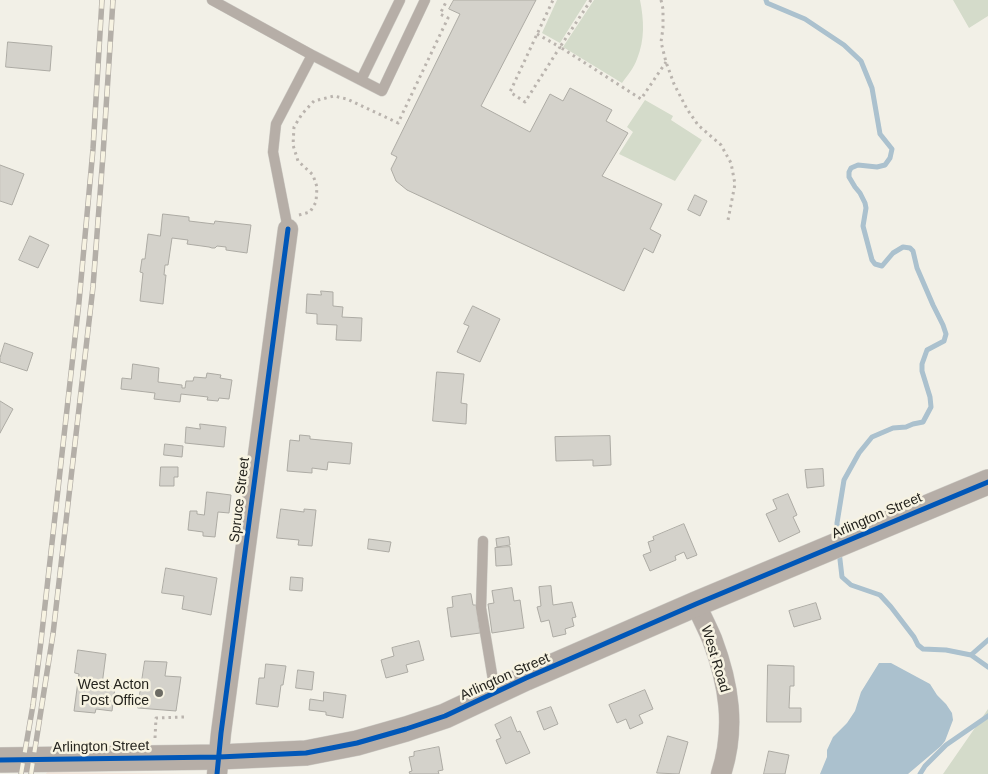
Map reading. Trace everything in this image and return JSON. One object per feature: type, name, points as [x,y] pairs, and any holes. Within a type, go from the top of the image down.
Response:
[{"type":"street","name":"Spruce Street","points":[[218,766],[267,381],[293,222]]},
{"type":"street","name":"Arlington Street","points":[[0,760],[218,766],[306,753],[357,743],[445,716],[696,604],[988,482]]},
{"type":"street","name":"West Road","points":[[696,604],[712,638],[730,712],[726,757],[721,774]]},
{"type":"lane","points":[[212,0],[382,91],[425,0]]},
{"type":"lane","points":[[361,80],[400,0]]},
{"type":"lane","points":[[293,222],[273,152],[276,124],[312,55]]},
{"type":"lane","points":[[483,541],[481,608],[495,693]]},
{"type":"path","points":[[293,222],[310,212],[316,202],[317,187],[313,175],[298,161],[293,145],[294,127],[302,114],[314,101],[334,96],[347,99],[398,123],[448,18],[440,14],[447,0]]},
{"type":"path","points":[[552,0],[510,92],[525,102],[591,0]]},
{"type":"path","points":[[661,0],[663,9],[661,42],[674,84],[687,109],[698,124],[721,145],[732,163],[735,184],[728,220]]},
{"type":"path","points":[[537,34],[641,99],[666,62]]},
{"type":"path","points":[[154,743],[156,718],[185,717]]},
{"type":"shaded area","points":[[47,772],[195,774],[46,774]]},
{"type":"green space","points":[[557,0],[587,0],[560,43],[542,33]]},
{"type":"green space","points":[[594,0],[640,0],[643,37],[640,52],[634,66],[622,83],[563,47]]},
{"type":"green space","points":[[953,0],[988,0],[988,16],[969,28]]},
{"type":"green space","points":[[645,100],[673,116],[671,120],[702,140],[675,181],[619,154],[633,132],[627,127]]},
{"type":"green space","points":[[988,709],[988,774],[943,774]]},
{"type":"water","points":[[879,663],[891,663],[930,684],[952,713],[953,720],[945,741],[908,774],[820,774],[833,737],[847,723],[855,711],[861,692]]},
{"type":"building","points":[[454,0],[536,0],[481,106],[530,132],[550,94],[563,101],[570,88],[612,110],[606,121],[628,133],[602,176],[662,204],[650,229],[661,235],[653,253],[644,248],[624,291],[407,190],[396,181],[391,169],[397,157],[391,154],[460,14],[449,9]]},
{"type":"building","points":[[8,42],[52,46],[50,71],[6,67]]},
{"type":"building","points":[[0,165],[24,174],[12,205],[0,201]]},
{"type":"building","points":[[695,195],[707,201],[700,216],[688,210]]},
{"type":"building","points":[[163,214],[189,217],[189,221],[214,224],[215,221],[251,225],[247,253],[226,250],[226,247],[217,246],[212,248],[187,244],[188,240],[172,238],[168,265],[165,265],[164,275],[166,275],[163,304],[140,301],[143,273],[140,272],[142,259],[145,259],[148,234],[160,236]]},
{"type":"building","points":[[30,236],[49,245],[38,268],[19,260]]},
{"type":"building","points":[[321,291],[333,292],[333,306],[343,307],[342,317],[362,318],[361,341],[336,340],[337,325],[317,324],[317,314],[306,313],[307,294],[321,295]]},
{"type":"building","points":[[473,306],[500,319],[480,362],[457,352],[469,326],[464,324]]},
{"type":"building","points":[[5,343],[33,353],[27,371],[0,362]]},
{"type":"building","points":[[133,364],[159,368],[158,382],[182,385],[182,388],[185,388],[186,381],[193,381],[194,377],[206,378],[207,373],[221,375],[220,378],[232,380],[229,399],[207,400],[208,397],[181,394],[180,402],[154,399],[155,393],[121,389],[122,378],[131,379]]},
{"type":"building","points":[[437,372],[464,374],[461,403],[467,404],[466,424],[433,421]]},
{"type":"building","points":[[0,401],[13,409],[0,433]]},
{"type":"building","points":[[200,424],[226,427],[224,447],[185,443],[186,427],[200,429]]},
{"type":"building","points":[[300,435],[310,436],[310,439],[352,443],[350,464],[328,462],[327,470],[312,468],[312,473],[287,471],[290,440],[299,441]]},
{"type":"building","points":[[610,436],[611,465],[593,466],[593,460],[556,461],[555,437]]},
{"type":"building","points":[[165,444],[183,446],[182,457],[164,455]]},
{"type":"building","points":[[161,467],[178,467],[178,477],[174,477],[174,486],[160,486]]},
{"type":"building","points":[[823,469],[824,486],[807,488],[805,470]]},
{"type":"building","points":[[207,492],[231,495],[229,513],[218,512],[215,537],[203,536],[203,532],[188,530],[190,511],[197,511],[197,514],[204,515]]},
{"type":"building","points":[[788,494],[797,515],[793,517],[800,532],[779,542],[766,514],[777,509],[773,500]]},
{"type":"building","points":[[281,509],[304,512],[304,509],[316,510],[312,546],[298,545],[299,540],[277,538]]},
{"type":"building","points":[[684,524],[697,555],[687,559],[684,552],[675,556],[676,560],[650,571],[643,555],[651,552],[648,542],[654,540],[653,537]]},
{"type":"building","points":[[509,537],[510,545],[497,547],[496,539]]},
{"type":"building","points":[[369,539],[391,542],[389,552],[368,549]]},
{"type":"building","points":[[510,547],[512,565],[496,566],[495,548]]},
{"type":"building","points":[[166,568],[217,578],[211,615],[182,609],[184,596],[162,593]]},
{"type":"building","points":[[291,577],[303,578],[302,591],[290,590]]},
{"type":"building","points":[[551,586],[553,605],[572,602],[576,617],[572,618],[574,626],[565,629],[566,634],[553,637],[549,620],[541,622],[537,607],[541,606],[539,587]]},
{"type":"building","points":[[512,588],[514,601],[520,600],[524,628],[492,633],[488,604],[494,603],[492,591]]},
{"type":"building","points":[[471,594],[473,605],[476,605],[480,633],[451,637],[447,608],[453,607],[452,597]]},
{"type":"building","points":[[816,603],[821,619],[794,627],[789,611]]},
{"type":"building","points":[[419,641],[424,660],[406,665],[408,672],[386,678],[381,660],[394,656],[392,648]]},
{"type":"building","points":[[78,650],[106,654],[102,685],[115,687],[112,711],[96,709],[95,713],[74,711],[79,674],[75,673]]},
{"type":"building","name":"West Acton Post Office","points":[[145,661],[167,662],[165,676],[181,677],[176,711],[138,708]]},
{"type":"building","points":[[266,664],[286,666],[278,707],[256,704],[259,678],[264,678]]},
{"type":"building","points":[[768,665],[794,666],[794,686],[790,686],[789,708],[801,708],[801,722],[767,722]]},
{"type":"building","points":[[298,670],[314,672],[312,690],[296,688]]},
{"type":"building","points":[[645,690],[653,709],[639,715],[643,723],[630,729],[626,719],[617,723],[609,705]]},
{"type":"building","points":[[324,692],[346,695],[343,718],[326,715],[326,712],[309,710],[310,699],[323,701]]},
{"type":"building","points":[[551,707],[558,724],[544,730],[537,712]]},
{"type":"building","points":[[511,717],[517,732],[520,731],[530,753],[506,764],[496,740],[501,738],[495,725]]},
{"type":"building","points":[[668,736],[688,742],[679,774],[657,773]]},
{"type":"building","points":[[439,747],[443,770],[438,771],[439,774],[410,774],[409,772],[412,771],[409,757],[414,756],[414,752]]},
{"type":"building","points":[[769,751],[789,755],[785,774],[764,774]]},
{"type":"waterway","points":[[766,0],[767,3],[805,19],[844,45],[861,61],[872,88],[880,134],[892,149],[890,158],[885,165],[877,167],[858,165],[851,168],[849,172],[849,177],[865,203],[863,226],[872,260],[875,264],[882,266],[893,253],[903,247],[910,248],[913,251],[917,268],[946,334],[944,341],[927,350],[922,364],[931,407],[923,422],[906,427],[893,428],[872,437],[859,453],[844,480],[837,523],[838,537]]},
{"type":"waterway","points":[[839,551],[842,577],[851,585],[880,595],[923,649],[946,650],[971,655],[988,667]]},
{"type":"waterway","points":[[971,655],[988,640]]},
{"type":"waterway","points":[[920,774],[925,766],[946,745],[988,716]]},
{"type":"railway","points":[[21,774],[33,705],[41,641],[79,302],[93,149],[102,0]]},
{"type":"railway","points":[[31,774],[53,634],[93,287],[113,0]]},
{"type":"cycle path","points":[[217,774],[288,229]]},
{"type":"cycle path","points":[[0,760],[219,757],[306,753],[357,743],[445,716],[526,678],[696,604],[988,482]]},
{"type":"place","name":"West Acton Post Office","points":[[159,693]]}]
